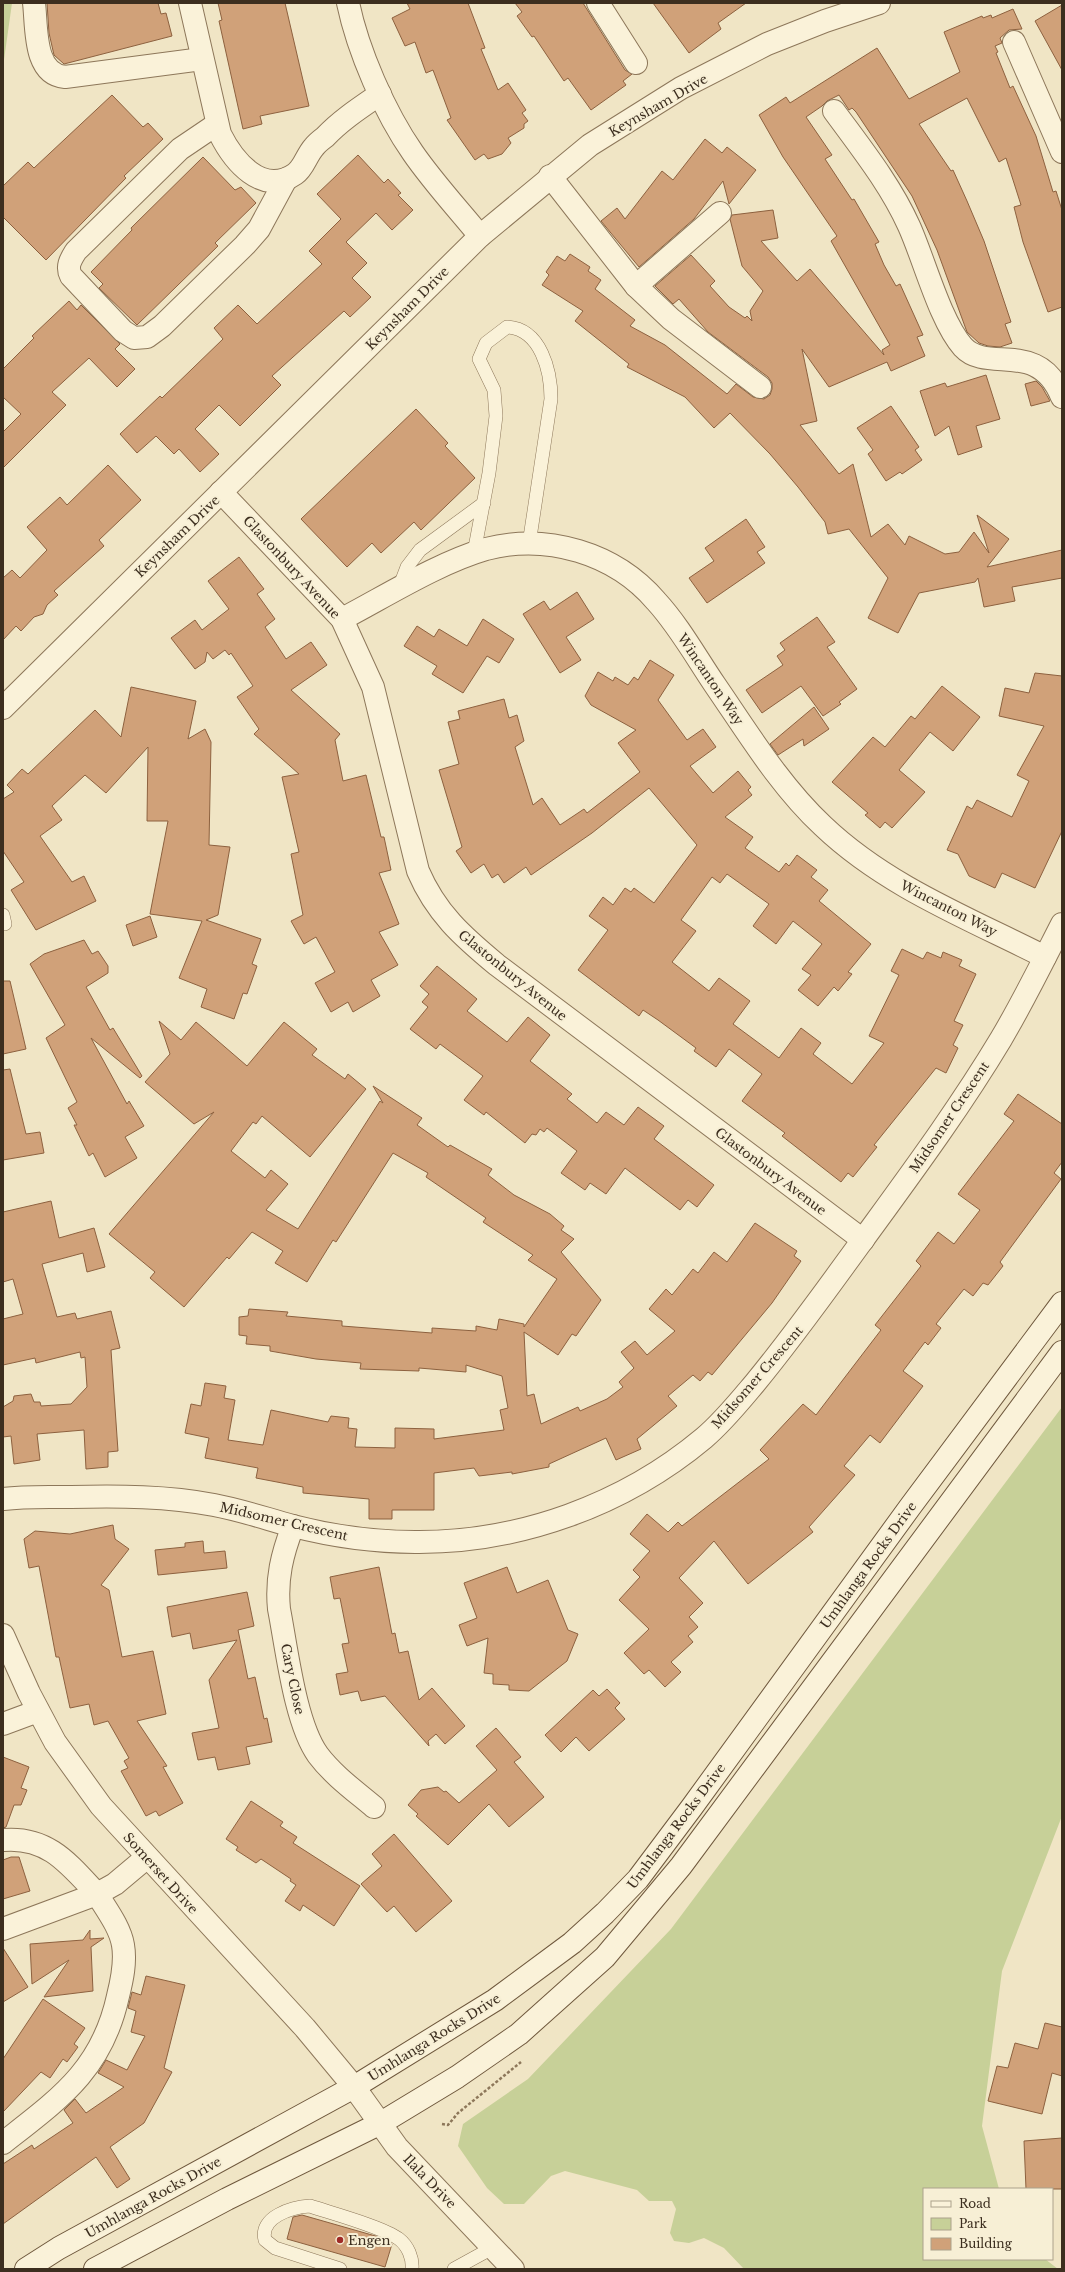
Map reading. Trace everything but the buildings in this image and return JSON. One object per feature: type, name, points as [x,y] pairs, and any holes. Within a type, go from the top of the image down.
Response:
[{"type":"street","points":[[34,3],[41,55],[47,68],[58,76],[65,77],[202,59]]},
{"type":"street","points":[[190,3],[217,124],[228,151],[247,172],[262,180],[274,182],[286,178],[302,167],[313,148],[328,134],[380,94]]},
{"type":"street","points":[[348,3],[353,26],[380,94],[413,153],[480,236]]},
{"type":"street","points":[[598,3],[636,63]]},
{"type":"street","name":"Keynsham Drive","points":[[3,708],[480,236],[550,176],[590,145],[681,88],[767,44],[825,21],[879,3]]},
{"type":"street","points":[[1014,42],[1062,152]]},
{"type":"street","points":[[834,111],[893,195],[909,226],[951,328],[963,346],[976,356],[1008,358],[1028,363],[1045,371],[1060,386]]},
{"type":"street","points":[[217,124],[180,149],[76,251],[70,261],[68,267],[71,276],[123,331],[134,338],[140,339],[162,326],[259,229],[286,178]]},
{"type":"street","points":[[550,176],[636,286],[671,318],[760,387]]},
{"type":"street","points":[[636,286],[720,213]]},
{"type":"street","name":"Glastonbury Avenue","points":[[221,492],[342,619],[373,687],[418,871],[427,891],[451,924],[465,939],[516,979],[863,1240]]},
{"type":"street","name":"Wincanton Way","points":[[342,619],[474,553],[506,545],[558,545],[579,550],[599,558],[635,580],[654,598],[777,772],[821,825],[849,850],[876,869],[932,902],[1045,956]]},
{"type":"street","name":"Midsomer Crescent","points":[[3,1499],[106,1496],[179,1500],[258,1515],[293,1526],[352,1537],[412,1542],[456,1541],[495,1536],[535,1527],[566,1516],[617,1494],[678,1458],[706,1436],[725,1417],[804,1322],[926,1153],[969,1090],[1026,996],[1062,924]]},
{"type":"street","name":"Umhlanga Rocks Drive","points":[[26,2269],[59,2248],[354,2086],[495,2000],[572,1943],[638,1880],[1062,1303]]},
{"type":"street","name":"Umhlanga Rocks Drive","points":[[95,2269],[227,2199],[381,2122],[458,2077],[519,2034],[605,1957],[681,1866],[1062,1352]]},
{"type":"street","name":"Cary Close","points":[[293,1526],[279,1570],[277,1591],[279,1609],[302,1723],[319,1756],[342,1779],[374,1807]]},
{"type":"street","name":"Somerset Drive","points":[[3,1635],[38,1712],[74,1770],[101,1806],[146,1858],[305,2028],[354,2086]]},
{"type":"street","points":[[3,1724],[38,1712]]},
{"type":"street","points":[[3,1840],[28,1841],[43,1845],[106,1889],[123,1944],[122,1979],[109,2028],[101,2048],[74,2083],[61,2097],[3,2144]]},
{"type":"street","points":[[3,1929],[106,1889],[146,1858]]},
{"type":"street","name":"Ilala Drive","points":[[354,2086],[381,2122],[397,2147],[494,2247],[513,2269]]},
{"type":"lane","points":[[474,553],[495,434],[496,409],[494,390],[479,358],[486,343],[507,327],[522,331],[539,349],[546,362],[551,386],[551,399],[529,544]]},
{"type":"lane","points":[[398,590],[407,567],[420,550],[484,502]]},
{"type":"lane","points":[[340,2269],[275,2248],[265,2240],[266,2226],[287,2210],[298,2206],[310,2206],[398,2238],[410,2252],[413,2262],[412,2269]]},
{"type":"lane","points":[[454,2269],[494,2247]]},
{"type":"green space","points":[[3,3],[12,3],[3,67]]},
{"type":"green space","points":[[1062,1407],[1062,1816],[1002,1971],[982,2126],[999,2188],[923,2188],[923,2260],[1046,2260],[1058,2269],[744,2269],[724,2248],[704,2238],[689,2243],[674,2241],[670,2233],[676,2209],[672,2201],[649,2201],[637,2190],[565,2171],[551,2176],[524,2204],[504,2204],[487,2188],[458,2146],[463,2124],[528,2079],[671,1929]]},
{"type":"place","name":"Engen","points":[[340,2240]]}]
